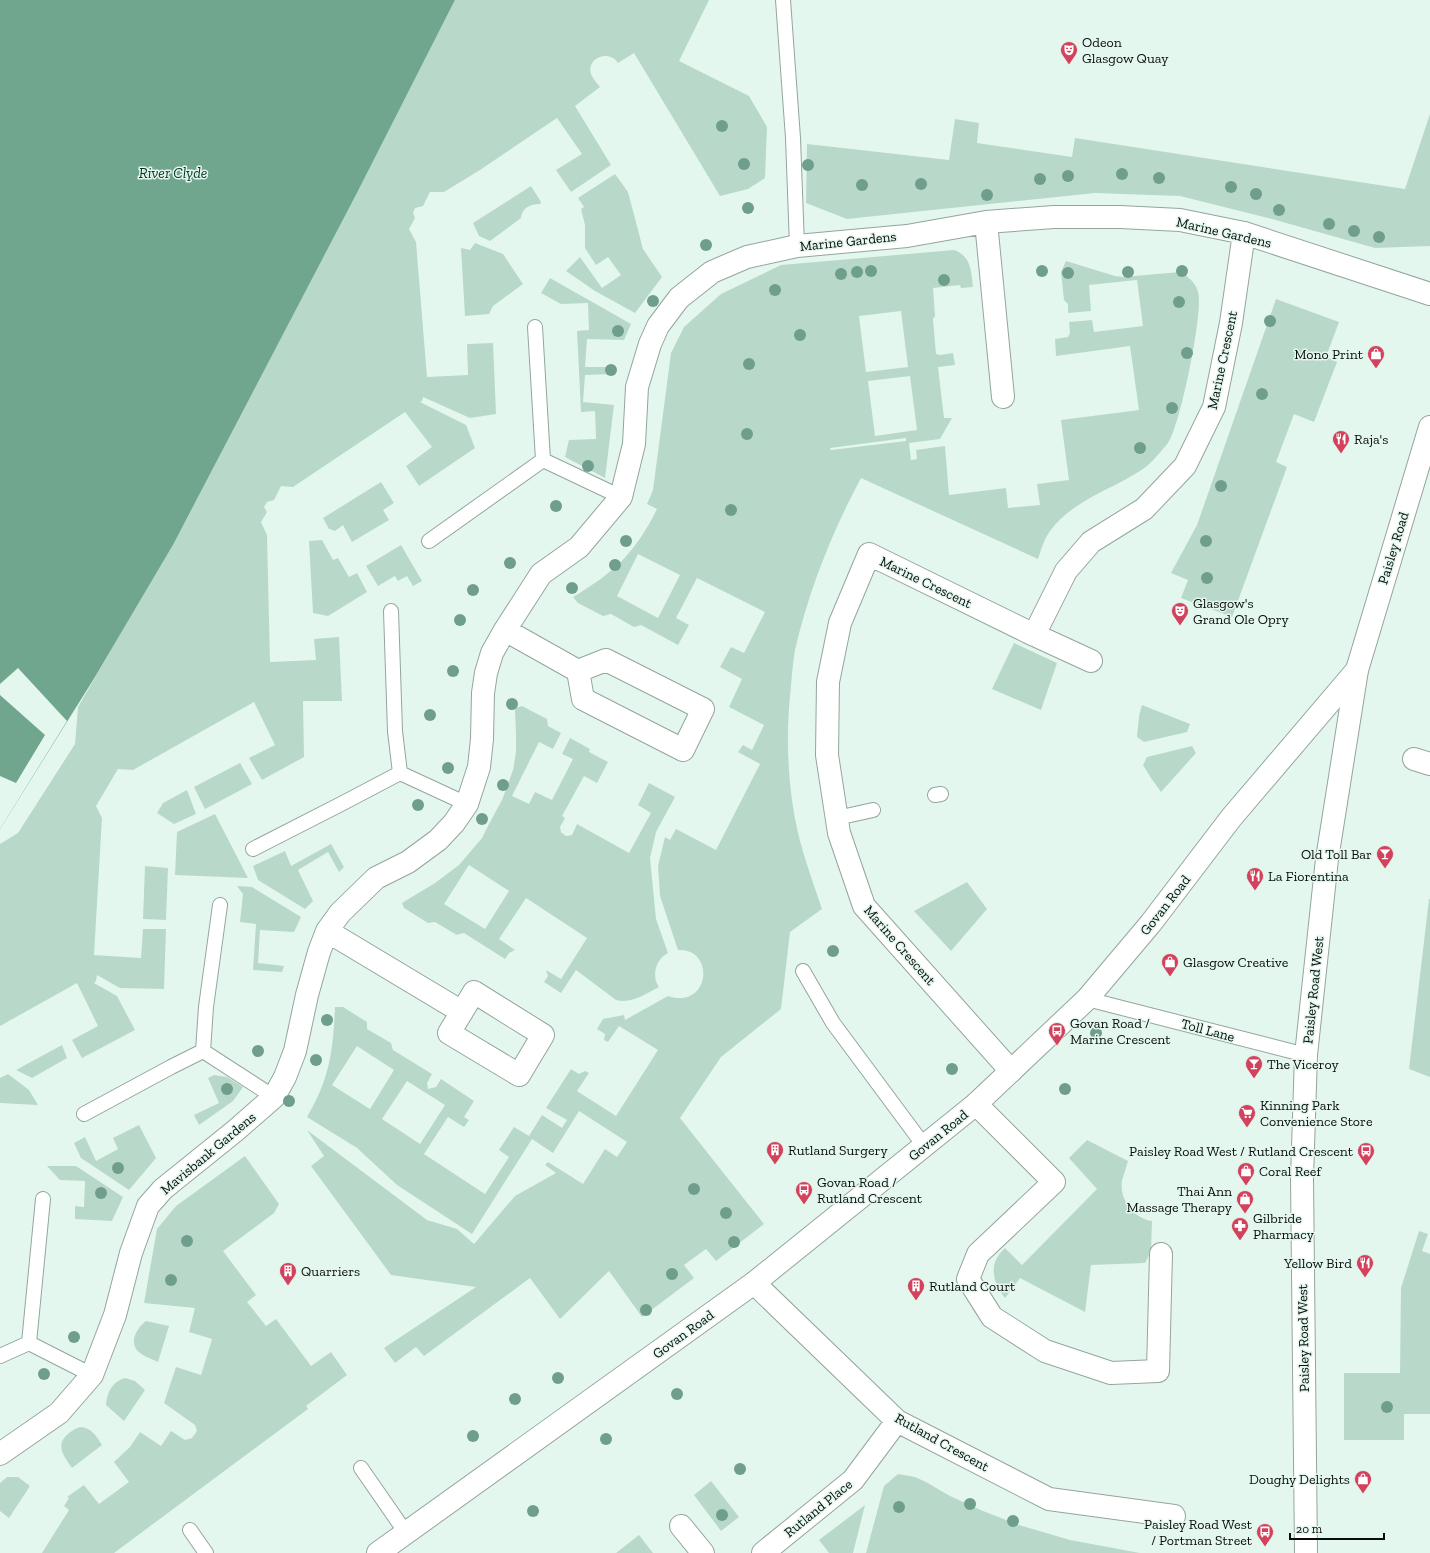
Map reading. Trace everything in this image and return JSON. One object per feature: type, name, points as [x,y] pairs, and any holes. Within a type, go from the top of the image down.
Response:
[{"type":"street","name":"Marine Gardens","points":[[712,272],[747,257],[798,246],[907,236],[986,222],[1054,217],[1128,217],[1180,220],[1244,234],[1430,294]]},
{"type":"street","points":[[986,222],[1003,397]]},
{"type":"street","name":"Marine Crescent","points":[[1034,635],[1066,571],[1091,542],[1144,509],[1185,466],[1214,406],[1231,323],[1244,234]]},
{"type":"street","name":"Mavisbank Gardens","points":[[0,1454],[59,1413],[92,1375],[116,1315],[132,1253],[148,1206],[163,1188],[236,1131],[274,1097],[285,1077],[295,1051],[306,995],[327,931],[340,913],[376,878],[408,862],[438,840],[454,823],[467,804],[479,767],[482,739],[483,693],[486,673],[492,653],[541,574],[579,547],[621,498],[634,444],[637,387],[650,344],[658,326],[679,298],[712,272]]},
{"type":"street","name":"Paisley Road","points":[[1357,670],[1430,427]]},
{"type":"street","name":"Marine Crescent","points":[[1011,1071],[864,906],[840,833],[837,818],[827,755],[828,682],[840,623],[869,554],[1034,635],[1091,661]]},
{"type":"street","points":[[505,630],[578,671]]},
{"type":"street","points":[[606,660],[703,709],[683,750],[583,699],[578,671],[606,660]]},
{"type":"street","name":"Govan Road","points":[[378,1553],[754,1283],[976,1104],[1087,999],[1152,923],[1231,818],[1357,670]]},
{"type":"street","name":"Paisley Road West","points":[[1306,1553],[1302,1202],[1306,1055],[1327,859],[1357,670]]},
{"type":"street","points":[[327,931],[462,1012]]},
{"type":"street","points":[[976,1104],[1054,1182],[978,1254],[968,1279],[992,1317],[1046,1351],[1111,1373],[1158,1370],[1161,1254]]},
{"type":"street","name":"Rutland Crescent","points":[[754,1283],[897,1421],[1049,1499],[1174,1516]]},
{"type":"street","name":"Rutland Place","points":[[763,1553],[853,1480],[897,1421]]},
{"type":"street","points":[[681,1526],[703,1553]]},
{"type":"lane","points":[[783,0],[793,138],[798,246]]},
{"type":"lane","points":[[534,327],[543,460]]},
{"type":"lane","points":[[543,460],[621,498]]},
{"type":"lane","points":[[429,541],[543,460]]},
{"type":"lane","points":[[391,611],[395,731],[400,772]]},
{"type":"lane","points":[[400,772],[467,804]]},
{"type":"lane","points":[[253,849],[343,804],[400,772]]},
{"type":"lane","points":[[837,818],[873,810]]},
{"type":"lane","points":[[203,1051],[206,1007],[220,906]]},
{"type":"lane","points":[[803,971],[833,1022],[924,1147]]},
{"type":"lane","name":"Toll Lane","points":[[1087,999],[1306,1055]]},
{"type":"lane","points":[[203,1051],[274,1097]]},
{"type":"lane","points":[[84,1114],[203,1051]]},
{"type":"lane","points":[[29,1343],[43,1199]]},
{"type":"lane","points":[[29,1343],[92,1375]]},
{"type":"lane","points":[[0,1356],[29,1343]]},
{"type":"lane","points":[[361,1468],[406,1533]]},
{"type":"lane","points":[[190,1530],[206,1553]]},
{"type":"shaded area","points":[[455,0],[709,0],[679,61],[749,96],[767,127],[765,178],[748,189],[720,196],[634,53],[618,63],[614,59],[604,56],[595,60],[590,68],[591,74],[600,87],[575,106],[611,165],[571,192],[556,170],[582,154],[557,118],[480,170],[444,192],[430,192],[423,206],[415,208],[413,213],[415,218],[409,229],[416,242],[427,377],[468,375],[467,344],[493,343],[496,414],[470,418],[423,397],[422,401],[420,402],[466,425],[475,448],[419,486],[406,466],[432,447],[405,412],[293,487],[281,486],[274,500],[267,502],[264,507],[267,512],[261,522],[267,535],[270,662],[316,660],[314,639],[339,637],[342,701],[303,701],[304,757],[262,780],[249,758],[275,745],[254,702],[133,770],[118,769],[96,806],[102,818],[94,955],[141,958],[143,929],[166,929],[164,989],[120,988],[97,975],[94,983],[117,996],[135,1030],[82,1058],[72,1040],[98,1026],[77,983],[0,1026],[0,844],[18,833],[75,744],[78,707],[184,524],[358,191]]},
{"type":"shaded area","points":[[1430,114],[1430,246],[1375,248],[1272,219],[1180,196],[1095,193],[847,219],[806,203],[807,144],[949,160],[955,119],[979,123],[977,143],[1072,157],[1075,138],[1405,189]]},
{"type":"shaded area","points":[[615,174],[628,192],[643,249],[662,277],[635,313],[595,291],[566,271],[580,257],[602,288],[621,275],[608,257],[596,265],[585,248],[585,225],[581,209],[584,207],[578,198]]},
{"type":"shaded area","points":[[531,186],[541,202],[540,204],[527,207],[521,218],[490,241],[479,236],[473,223]]},
{"type":"shaded area","points":[[475,243],[503,254],[523,284],[493,306],[489,314],[465,316],[461,248],[470,250]]},
{"type":"shaded area","points":[[954,250],[964,256],[969,264],[973,287],[961,288],[960,285],[933,288],[935,316],[933,319],[936,354],[940,355],[953,353],[955,365],[938,367],[944,418],[952,418],[940,439],[909,443],[911,460],[917,459],[916,450],[945,446],[949,495],[1006,488],[1008,508],[1040,505],[1037,484],[1069,480],[1061,420],[1139,410],[1130,346],[1056,356],[1055,339],[1068,337],[1070,333],[1069,322],[1092,320],[1094,332],[1143,326],[1137,280],[1089,285],[1091,311],[1068,313],[1068,304],[1064,300],[1061,272],[1066,261],[1123,277],[1180,272],[1194,283],[1198,292],[1199,303],[1198,321],[1190,368],[1179,415],[1173,433],[1168,443],[1146,467],[1082,503],[1060,520],[1046,537],[1038,559],[861,478],[840,519],[814,583],[795,650],[789,703],[788,753],[792,802],[800,842],[822,909],[790,932],[781,1009],[721,1057],[680,1118],[764,1224],[716,1261],[706,1249],[684,1265],[694,1278],[642,1317],[609,1271],[560,1319],[530,1278],[424,1356],[416,1347],[395,1363],[384,1348],[476,1287],[391,1275],[311,1166],[324,1156],[307,1130],[427,1220],[457,1229],[474,1244],[515,1196],[556,1173],[545,1165],[548,1162],[583,1184],[605,1149],[617,1157],[627,1142],[579,1111],[553,1153],[532,1139],[472,1234],[397,1185],[357,1148],[307,1117],[321,1090],[329,1064],[335,1007],[343,1007],[367,1022],[367,1029],[391,1043],[393,1050],[432,1074],[427,1083],[428,1089],[436,1087],[441,1079],[474,1101],[464,1117],[469,1120],[464,1127],[448,1117],[424,1154],[485,1194],[509,1157],[499,1150],[514,1127],[529,1136],[542,1115],[562,1128],[567,1120],[546,1108],[571,1069],[579,1074],[585,1071],[589,1073],[577,1091],[616,1116],[658,1050],[619,1026],[608,1042],[604,1040],[605,1034],[597,1029],[603,1019],[624,1015],[625,1020],[668,996],[682,998],[693,994],[700,987],[703,978],[703,967],[698,958],[690,952],[678,950],[660,896],[658,866],[665,837],[670,840],[676,829],[716,850],[760,764],[738,752],[743,745],[752,750],[764,725],[729,707],[742,679],[720,667],[731,647],[744,653],[765,612],[697,578],[676,618],[689,625],[678,645],[641,625],[634,627],[611,614],[603,616],[578,603],[573,597],[601,579],[632,550],[657,509],[647,504],[653,490],[671,353],[684,327],[721,294],[781,265]],"holes":[[[901,311],[908,367],[866,372],[859,316]],[[910,376],[917,430],[875,436],[868,381]],[[906,438],[906,441],[831,450],[830,448]],[[638,554],[680,575],[658,618],[617,596]],[[357,1046],[394,1070],[370,1109],[332,1085]],[[407,1081],[445,1105],[420,1144],[382,1119]]]},
{"type":"shaded area","points":[[550,278],[631,324],[624,340],[587,339],[585,367],[616,367],[615,374],[585,375],[583,402],[614,405],[605,478],[565,457],[569,440],[596,439],[595,411],[581,412],[577,331],[589,330],[588,303],[561,304],[541,293]]},
{"type":"shaded area","points":[[1276,299],[1339,322],[1326,357],[1337,362],[1314,422],[1294,414],[1276,462],[1287,467],[1232,617],[1181,598],[1188,580],[1171,573],[1197,525]]},
{"type":"shaded area","points":[[381,482],[394,503],[383,510],[389,520],[352,542],[343,525],[335,531],[329,529],[323,518]]},
{"type":"shaded area","points":[[322,540],[333,560],[338,558],[349,577],[357,573],[367,592],[328,616],[313,613],[309,541]]},
{"type":"shaded area","points":[[401,545],[422,581],[413,586],[407,576],[398,581],[395,576],[378,586],[366,566]]},
{"type":"shaded area","points":[[1014,643],[1057,663],[1041,710],[992,689]]},
{"type":"shaded area","points":[[1142,705],[1190,724],[1187,732],[1144,742],[1137,737],[1139,716]]},
{"type":"shaded area","points":[[522,706],[547,719],[548,726],[561,733],[553,749],[539,742],[512,796],[529,804],[535,792],[552,800],[573,759],[562,754],[570,738],[590,749],[589,752],[608,762],[597,783],[584,776],[562,816],[565,818],[560,827],[561,832],[566,836],[572,835],[577,824],[629,853],[651,813],[638,805],[649,783],[675,797],[656,832],[650,858],[656,919],[668,953],[660,959],[656,968],[655,978],[659,987],[638,998],[628,1001],[616,1000],[576,970],[561,993],[544,982],[548,976],[546,970],[561,979],[587,938],[526,898],[499,939],[515,950],[509,953],[505,959],[464,933],[455,935],[457,931],[455,934],[435,922],[428,923],[404,908],[402,903],[435,883],[459,865],[482,838],[502,800],[513,770],[516,752],[515,708]],"holes":[[[469,865],[509,891],[485,929],[444,904]]]},
{"type":"shaded area","points":[[1192,746],[1196,753],[1161,792],[1143,765],[1147,757]]},
{"type":"shaded area","points":[[240,763],[252,784],[205,809],[194,787]]},
{"type":"shaded area","points":[[187,790],[196,814],[174,824],[157,813],[163,803]]},
{"type":"shaded area","points":[[215,814],[248,878],[175,875],[177,832]]},
{"type":"shaded area","points":[[331,844],[344,867],[339,872],[328,852],[298,870],[313,901],[305,909],[258,880],[253,866],[285,851],[291,866]]},
{"type":"shaded area","points":[[145,866],[168,868],[166,920],[143,919]]},
{"type":"shaded area","points":[[967,882],[987,909],[951,951],[914,911]]},
{"type":"shaded area","points":[[237,886],[252,887],[301,917],[294,932],[260,930],[258,963],[284,966],[282,972],[253,970],[256,924],[240,922],[243,894]]},
{"type":"shaded area","points":[[1430,899],[1430,1077],[1409,1069]]},
{"type":"shaded area","points":[[62,1045],[67,1058],[32,1078],[16,1070]]},
{"type":"shaded area","points":[[8,1074],[29,1090],[38,1105],[0,1103],[0,1078]]},
{"type":"shaded area","points":[[214,1075],[227,1077],[243,1087],[233,1101],[199,1125],[194,1115],[219,1103],[208,1078]]},
{"type":"shaded area","points":[[139,1125],[156,1158],[129,1190],[81,1158],[74,1143],[85,1137],[96,1161],[118,1149],[113,1138]]},
{"type":"shaded area","points":[[1087,1140],[1128,1161],[1122,1180],[1125,1201],[1133,1212],[1152,1221],[1151,1251],[1145,1263],[1091,1265],[1085,1312],[1020,1278],[1005,1298],[997,1286],[994,1266],[996,1260],[1005,1248],[1022,1265],[1097,1189],[1069,1158]]},
{"type":"shaded area","points":[[245,1156],[279,1204],[274,1213],[223,1251],[256,1295],[247,1302],[266,1326],[276,1319],[311,1366],[331,1352],[347,1375],[306,1406],[308,1409],[114,1553],[42,1553],[69,1510],[64,1506],[69,1498],[67,1497],[84,1485],[99,1504],[129,1482],[114,1462],[130,1447],[140,1432],[161,1446],[171,1431],[185,1440],[192,1438],[197,1431],[195,1425],[164,1403],[176,1367],[201,1375],[212,1339],[189,1332],[195,1308],[144,1303],[157,1229],[176,1206]]},
{"type":"shaded area","points":[[47,1166],[76,1166],[123,1197],[112,1221],[75,1219],[75,1206],[84,1207],[85,1181],[60,1180]]},
{"type":"shaded area","points":[[1419,1231],[1428,1234],[1422,1251],[1430,1254],[1430,1414],[1404,1414],[1404,1440],[1344,1440],[1344,1373],[1400,1373],[1401,1288]]},
{"type":"shaded area","points":[[146,1321],[169,1326],[158,1362],[140,1353],[134,1345],[134,1337],[140,1326]]},
{"type":"shaded area","points":[[125,1378],[135,1381],[145,1390],[124,1421],[106,1405],[111,1388],[117,1382]]},
{"type":"shaded area","points":[[84,1427],[90,1431],[96,1436],[102,1445],[72,1468],[64,1455],[61,1446],[64,1437],[74,1429]]},
{"type":"shaded area","points":[[898,1474],[915,1477],[950,1496],[1019,1525],[1070,1540],[1140,1553],[866,1553],[884,1486]]},
{"type":"shaded area","points":[[7,1477],[18,1477],[30,1486],[9,1518],[0,1511],[0,1483]]},
{"type":"shaded area","points":[[711,1481],[739,1517],[721,1531],[694,1495]]},
{"type":"shaded area","points":[[865,1505],[853,1553],[829,1553],[819,1540]]},
{"type":"shaded area","points":[[639,1535],[653,1553],[616,1553]]},
{"type":"water","name":"River Clyde","points":[[0,0],[455,0],[358,191],[174,543],[95,677],[0,829]]},
{"type":"pier","points":[[18,668],[67,721],[0,829],[0,776],[16,783],[45,735],[0,695],[0,684]]},
{"type":"place","name":"Odeon Glasgow Quay","points":[[1069,65]]},
{"type":"place","name":"Mono Print","points":[[1376,369]]},
{"type":"place","name":"Raja's","points":[[1341,454]]},
{"type":"place","name":"Glasgow's Grand Ole Opry","points":[[1180,626]]},
{"type":"place","name":"Old Toll Bar","points":[[1385,869]]},
{"type":"place","name":"La Fiorentina","points":[[1255,891]]},
{"type":"place","name":"Glasgow Creative","points":[[1170,977]]},
{"type":"place","name":"Govan Road / Marine Crescent","points":[[1057,1046]]},
{"type":"place","name":"The Viceroy","points":[[1254,1079]]},
{"type":"place","name":"Kinning Park Convenience Store","points":[[1247,1128]]},
{"type":"place","name":"Rutland Surgery","points":[[775,1165]]},
{"type":"place","name":"Paisley Road West / Rutland Crescent","points":[[1366,1166]]},
{"type":"place","name":"Coral Reef","points":[[1246,1186]]},
{"type":"place","name":"Govan Road / Rutland Crescent","points":[[804,1205]]},
{"type":"place","name":"Thai Ann Massage Therapy","points":[[1245,1214]]},
{"type":"place","name":"Gilbride Pharmacy","points":[[1240,1241]]},
{"type":"place","name":"Yellow Bird","points":[[1365,1278]]},
{"type":"place","name":"Quarriers","points":[[288,1286]]},
{"type":"place","name":"Rutland Court","points":[[916,1301]]},
{"type":"place","name":"Doughy Delights","points":[[1363,1494]]},
{"type":"place","name":"Paisley Road West / Portman Street","points":[[1265,1547]]}]
